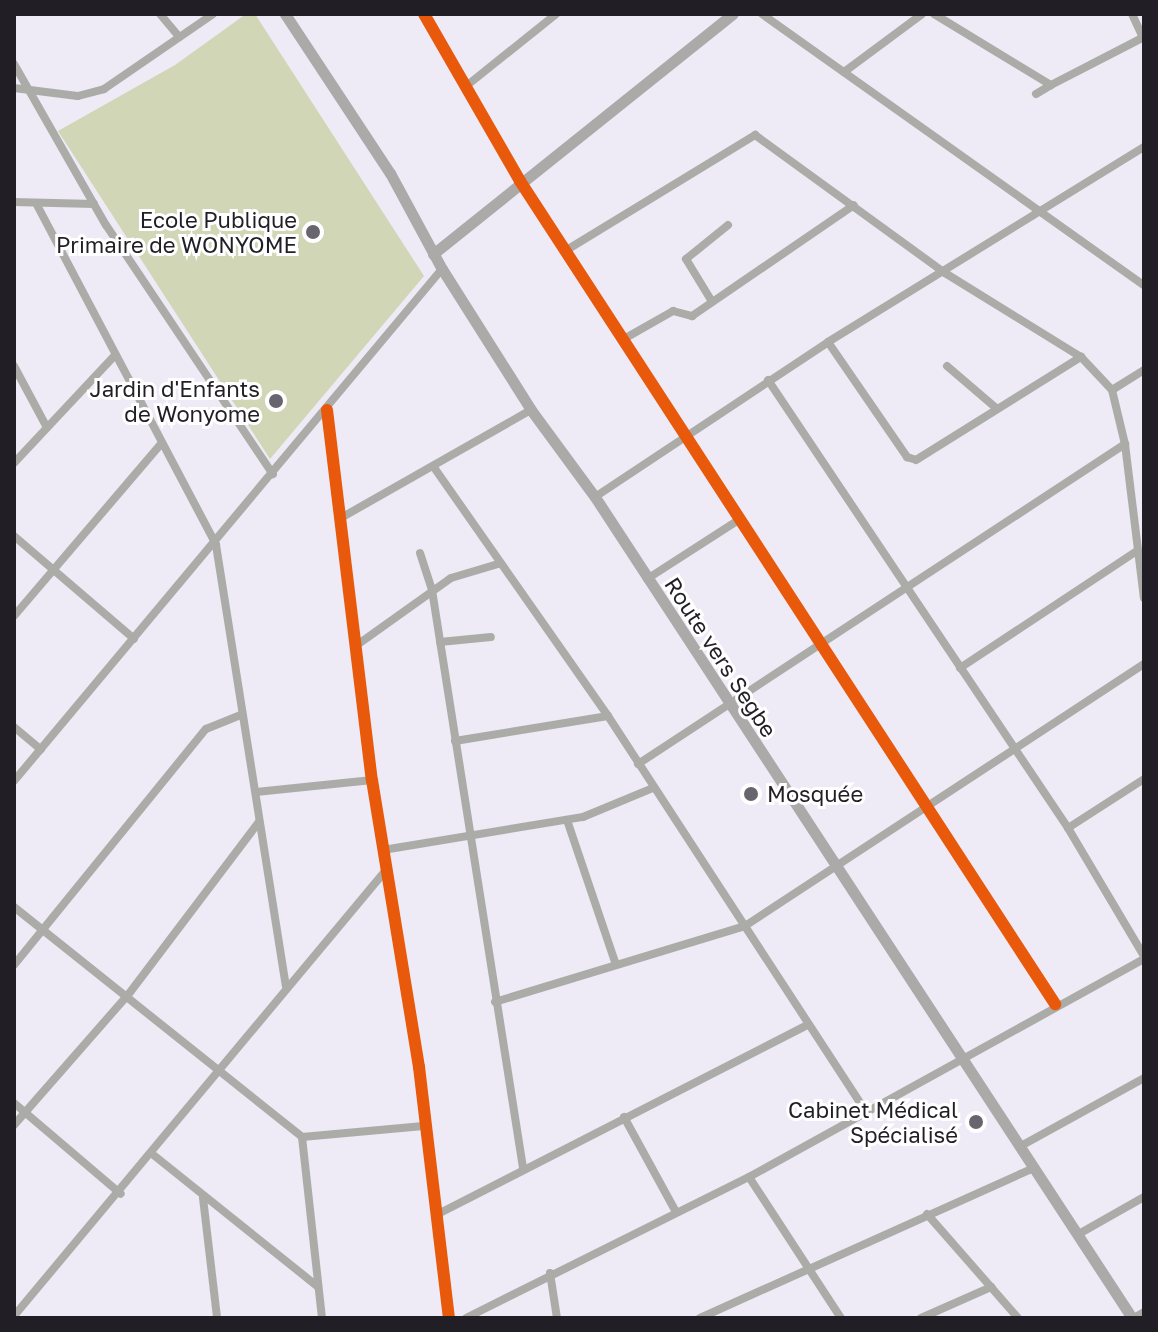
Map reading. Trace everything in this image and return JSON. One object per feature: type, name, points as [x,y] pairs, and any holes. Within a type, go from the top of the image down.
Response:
[{"type":"main road","name":"Route vers Segbe","points":[[285,14],[390,173],[433,254],[531,410],[595,497],[834,867],[1133,1318]]},
{"type":"main road","points":[[433,254],[520,181],[731,15]]},
{"type":"street","points":[[160,14],[179,37]]},
{"type":"street","points":[[14,88],[94,93],[213,14]]},
{"type":"street","points":[[424,14],[520,181],[1055,1004]]},
{"type":"street","points":[[465,87],[556,14]]},
{"type":"street","points":[[762,14],[1039,214],[1144,285]]},
{"type":"street","points":[[844,72],[922,14]]},
{"type":"street","points":[[934,14],[1051,85]]},
{"type":"street","points":[[1036,94],[1143,38],[1132,14]]},
{"type":"street","points":[[14,64],[33,91],[94,204],[273,474]]},
{"type":"street","points":[[565,251],[751,134],[945,273],[1081,357],[1112,390],[1125,444],[1144,598]]},
{"type":"street","points":[[595,497],[768,380],[1144,147]]},
{"type":"street","points":[[14,202],[37,205],[94,204]]},
{"type":"street","points":[[37,205],[216,545],[286,985]]},
{"type":"street","points":[[622,340],[673,311],[692,316],[711,300],[854,205]]},
{"type":"street","points":[[711,300],[686,259],[728,225]]},
{"type":"street","points":[[14,781],[216,545],[442,269]]},
{"type":"street","points":[[828,342],[907,457],[916,460],[1081,357]]},
{"type":"street","points":[[14,463],[114,356]]},
{"type":"street","points":[[14,366],[46,426]]},
{"type":"street","points":[[947,366],[996,408]]},
{"type":"street","points":[[1112,390],[1144,370]]},
{"type":"street","points":[[466,1318],[550,1273],[749,1177],[1055,1004],[1144,958],[1068,828],[768,380]]},
{"type":"street","points":[[327,410],[372,780],[412,1019],[449,1318]]},
{"type":"street","points":[[339,519],[531,410]]},
{"type":"street","points":[[14,616],[161,444]]},
{"type":"street","points":[[638,764],[820,640],[1125,444]]},
{"type":"street","points":[[433,466],[498,564],[608,716],[866,1112]]},
{"type":"street","points":[[647,579],[740,519]]},
{"type":"street","points":[[14,536],[134,639]]},
{"type":"street","points":[[960,668],[1137,551]]},
{"type":"street","points":[[420,553],[432,590],[523,1168]]},
{"type":"street","points":[[357,645],[432,590],[461,573],[498,564]]},
{"type":"street","points":[[440,642],[491,637]]},
{"type":"street","points":[[495,1002],[745,926],[1144,664]]},
{"type":"street","points":[[14,965],[206,729],[241,715]]},
{"type":"street","points":[[455,741],[608,716]]},
{"type":"street","points":[[14,727],[41,750]]},
{"type":"street","points":[[1068,828],[1144,779]]},
{"type":"street","points":[[256,792],[372,780]]},
{"type":"street","points":[[383,850],[469,833],[567,820],[653,788]]},
{"type":"street","points":[[567,820],[616,965]]},
{"type":"street","points":[[14,1125],[128,995],[259,822]]},
{"type":"street","points":[[14,1316],[121,1194],[286,985],[386,870]]},
{"type":"street","points":[[14,907],[302,1137],[424,1126]]},
{"type":"street","points":[[436,1215],[808,1025]]},
{"type":"street","points":[[1019,1147],[1144,1078]]},
{"type":"street","points":[[14,1103],[121,1194]]},
{"type":"street","points":[[624,1117],[676,1212]]},
{"type":"street","points":[[302,1137],[322,1318]]},
{"type":"street","points":[[151,1153],[203,1198],[318,1287]]},
{"type":"street","points":[[700,1318],[1033,1168]]},
{"type":"street","points":[[749,1177],[841,1318]]},
{"type":"street","points":[[1077,1235],[1144,1197]]},
{"type":"street","points":[[203,1198],[217,1318]]},
{"type":"street","points":[[927,1214],[1018,1318]]},
{"type":"street","points":[[550,1273],[557,1318]]},
{"type":"street","points":[[921,1318],[991,1287]]},
{"type":"street","points":[[1133,1318],[1144,1312]]},
{"type":"green space","points":[[246,14],[255,14],[424,276],[270,459],[58,131],[175,65]]},
{"type":"cycle path","points":[[424,14],[520,181],[1055,1004]]},
{"type":"cycle path","points":[[327,410],[372,780],[419,1067],[449,1318]]},
{"type":"place","name":"Ecole Publique Primaire de WONYOME","points":[[313,232]]},
{"type":"place","name":"Jardin d'Enfants de Wonyome","points":[[276,401]]},
{"type":"place","name":"Mosquée","points":[[751,794]]},
{"type":"place","name":"Cabinet Médical Spécialisé","points":[[976,1122]]}]
